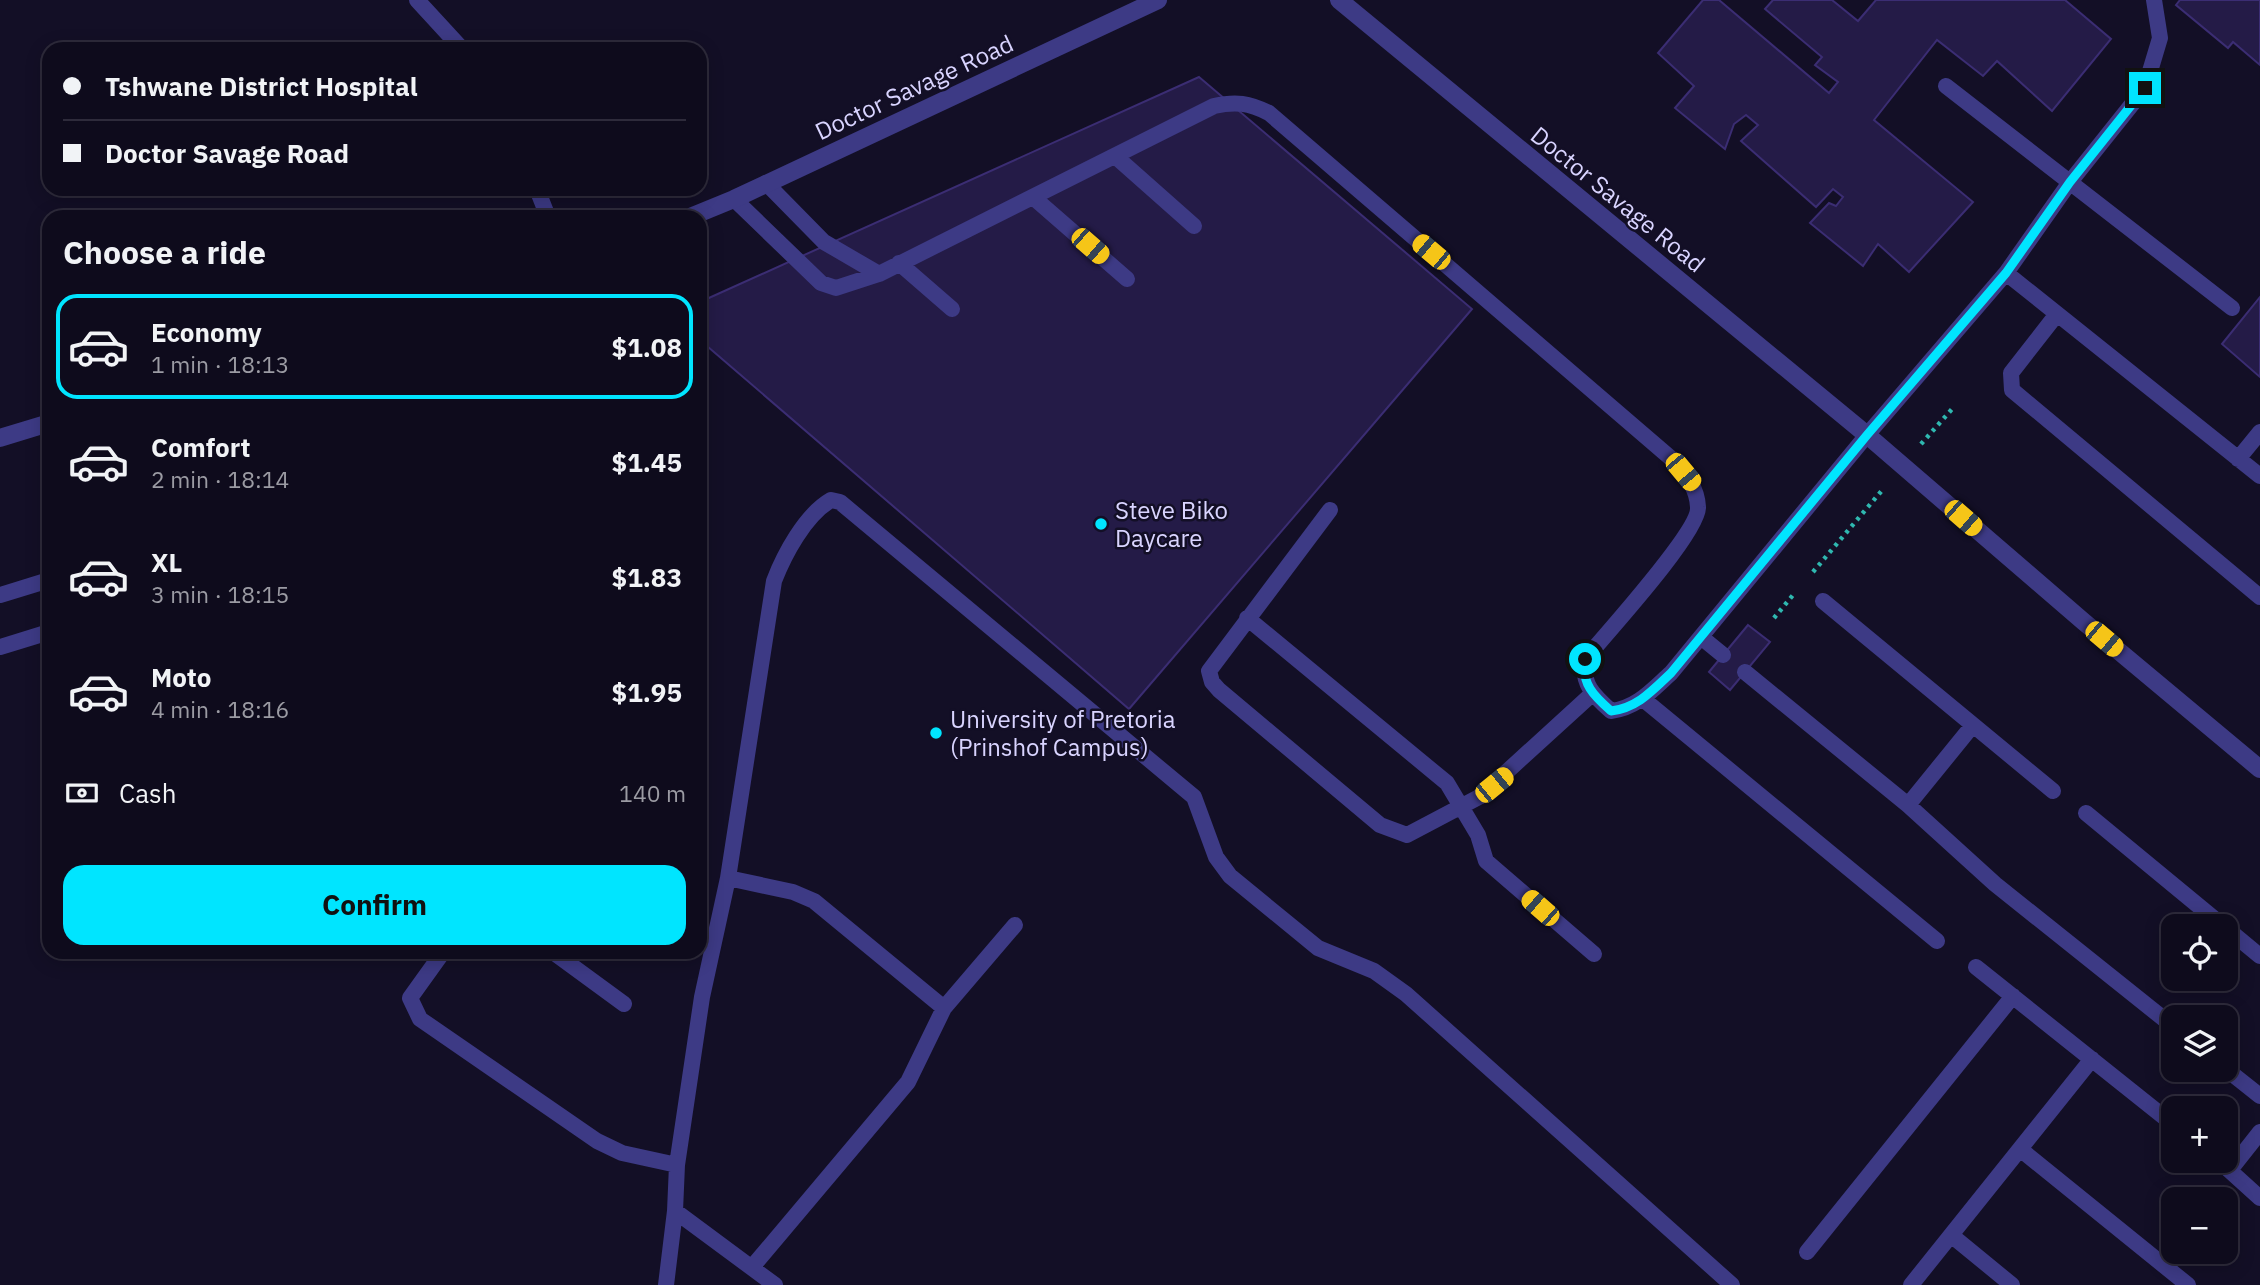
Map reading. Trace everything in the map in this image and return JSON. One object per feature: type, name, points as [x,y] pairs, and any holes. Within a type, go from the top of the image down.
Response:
[{"type":"street","name":"Doctor Savage Road","points":[[707,210],[1157,0]]},
{"type":"street","name":"Doctor Savage Road","points":[[1339,0],[1867,435],[2260,769]]},
{"type":"street","points":[[0,438],[42,425]]},
{"type":"lane","points":[[417,0],[455,42]]},
{"type":"lane","points":[[734,199],[821,283],[836,288],[899,264],[1214,106],[1232,102],[1249,103],[1269,113],[1674,460],[1693,483],[1699,510],[1687,536],[1585,659],[1582,675],[1592,694],[1611,711],[1625,710],[1643,699],[1671,673],[1867,435],[2006,273],[2070,182],[2145,88],[2160,38],[2154,0]]},
{"type":"lane","points":[[1946,86],[2232,307]]},
{"type":"lane","points":[[1115,156],[1194,226]]},
{"type":"lane","points":[[766,183],[824,242],[878,274]]},
{"type":"lane","points":[[1034,198],[1128,279]]},
{"type":"lane","points":[[899,264],[952,309]]},
{"type":"lane","points":[[2006,273],[2260,476]]},
{"type":"lane","points":[[2057,314],[2011,373],[2012,390],[2260,597]]},
{"type":"lane","points":[[2238,459],[2260,432]]},
{"type":"lane","points":[[666,1285],[675,1211],[677,1165],[702,998],[728,878],[774,581],[794,539],[824,504],[831,500],[840,502],[1194,797],[1216,857],[1230,876],[1318,948],[1374,971],[1406,994],[1732,1285]]},
{"type":"lane","points":[[1330,510],[1209,671],[1212,682],[1219,690],[1380,825],[1407,835],[1479,797],[1509,773],[1592,694]]},
{"type":"lane","points":[[0,596],[42,582]]},
{"type":"lane","points":[[1823,601],[2053,791]]},
{"type":"lane","points":[[1247,618],[1447,783],[1478,835],[1486,861],[1594,954]]},
{"type":"lane","points":[[0,647],[42,634]]},
{"type":"lane","points":[[1701,637],[1723,654]]},
{"type":"lane","points":[[1745,672],[1908,806],[1995,884],[2161,1017]]},
{"type":"lane","points":[[1643,699],[1937,941]]},
{"type":"lane","points":[[1908,806],[1973,725]]},
{"type":"lane","points":[[2086,813],[2209,914]]},
{"type":"lane","points":[[728,878],[793,891],[814,901],[944,1008]]},
{"type":"lane","points":[[753,1266],[908,1082],[944,1008],[1015,925]]},
{"type":"lane","points":[[2238,938],[2260,956]]},
{"type":"lane","points":[[438,959],[410,998],[412,1009],[420,1019],[597,1140],[622,1153],[677,1165]]},
{"type":"lane","points":[[563,959],[624,1004]]},
{"type":"lane","points":[[1976,967],[2161,1115]]},
{"type":"lane","points":[[1807,1252],[2012,996]]},
{"type":"lane","points":[[1911,1285],[2092,1059]]},
{"type":"lane","points":[[2238,1079],[2260,1096]]},
{"type":"lane","points":[[2238,1152],[2260,1132]]},
{"type":"lane","points":[[2020,1149],[2188,1285]]},
{"type":"lane","points":[[2233,1173],[2260,1198]]},
{"type":"lane","points":[[675,1211],[753,1266],[775,1285]]},
{"type":"lane","points":[[1951,1235],[2012,1285]]},
{"type":"path","points":[[1808,578],[1953,408]]},
{"type":"path","points":[[1774,618],[1800,588]]},
{"type":"building","points":[[1703,0],[1719,0],[1829,93],[1838,82],[1815,65],[1822,57],[1765,9],[1773,0],[1832,0],[1858,21],[1876,0],[2065,0],[2111,39],[2052,111],[1997,61],[1983,76],[1937,40],[1874,120],[1973,202],[1909,272],[1878,244],[1863,266],[1810,223],[1829,203],[1836,206],[1843,197],[1833,189],[1816,207],[1741,141],[1758,125],[1746,115],[1734,124],[1725,149],[1675,108],[1694,86],[1658,53]]},
{"type":"building","points":[[2180,0],[2260,0],[2260,65],[2233,42],[2228,48],[2176,5]]},
{"type":"building","name":"Steve Biko Daycare","points":[[1199,77],[1472,309],[1129,709],[707,346],[707,299]]},
{"type":"building","points":[[2260,297],[2260,377],[2222,344]]},
{"type":"building","points":[[1748,625],[1770,642],[1730,690],[1709,672]]},
{"type":"place","name":"Steve Biko Daycare","points":[[1101,524]]},
{"type":"place","name":"University of Pretoria (Prinshof Campus)","points":[[936,733]]},
{"type":"route","points":[[1585,659],[1582,675],[1592,694],[1611,711],[1625,710],[1643,699],[1671,673],[1867,435],[2006,273],[2070,182],[2145,88]]}]
